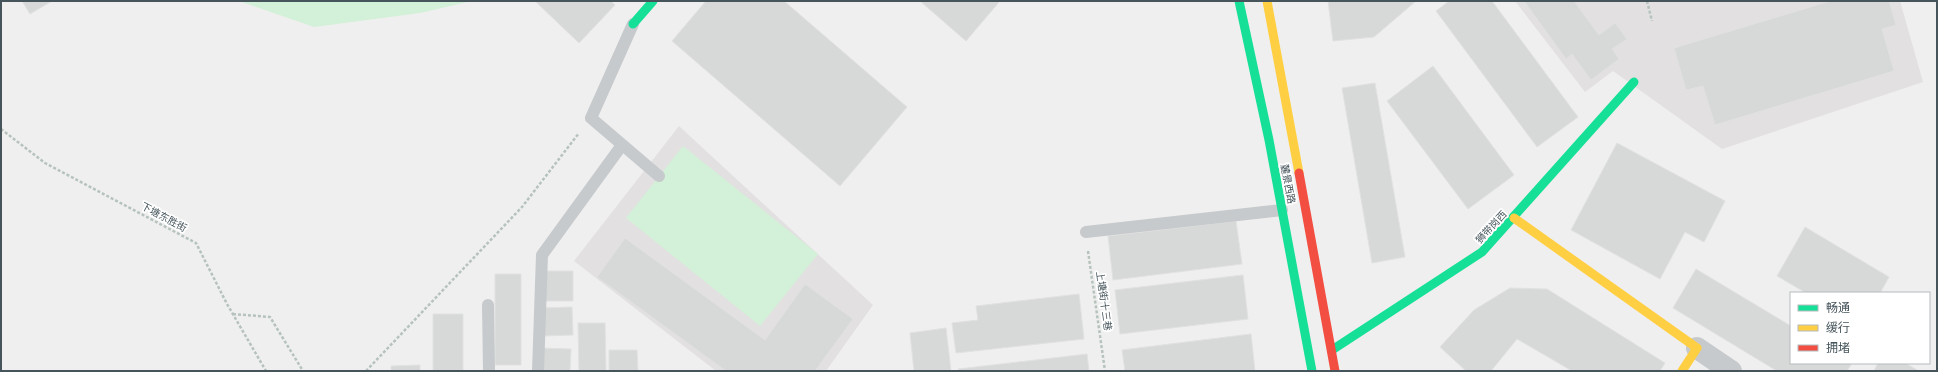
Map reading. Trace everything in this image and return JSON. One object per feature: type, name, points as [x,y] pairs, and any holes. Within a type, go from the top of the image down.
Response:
[{"type":"street","points":[[633,24],[653,1]]},
{"type":"street","name":"麓景西路","points":[[1239,1],[1282,210],[1312,371]]},
{"type":"street","name":"麓景西路","points":[[1267,1],[1335,371]]},
{"type":"street","name":"狮带岗西","points":[[1332,350],[1482,252],[1634,82]]},
{"type":"street","points":[[1514,218],[1731,371]]},
{"type":"street","points":[[1682,371],[1697,348]]},
{"type":"lane","points":[[633,24],[591,118],[659,176]]},
{"type":"lane","points":[[538,371],[542,255],[622,145]]},
{"type":"lane","points":[[1086,232],[1282,210]]},
{"type":"lane","points":[[488,305],[489,371]]},
{"type":"path","points":[[1646,1],[1652,21]]},
{"type":"path","points":[[366,371],[522,207],[591,118]]},
{"type":"path","name":"下塘东胜街","points":[[1,129],[45,163],[196,243],[233,314],[266,371]]},
{"type":"path","name":"上塘街十三巷","points":[[1086,232],[1105,371]]},
{"type":"path","points":[[233,314],[270,317],[303,371]]},
{"type":"shaded area","points":[[1515,1],[1900,1],[1923,82],[1722,149],[1613,71],[1585,92]]},
{"type":"shaded area","points":[[679,126],[873,305],[826,371],[716,371],[574,261]]},
{"type":"green space","points":[[239,1],[472,1],[420,13],[314,27]]},
{"type":"green space","points":[[683,146],[818,254],[760,326],[626,218]]},
{"type":"building","points":[[22,1],[52,1],[30,14]]},
{"type":"building","points":[[535,1],[611,1],[615,5],[579,43]]},
{"type":"building","points":[[706,1],[784,1],[907,107],[840,186],[672,41]]},
{"type":"building","points":[[920,1],[1000,1],[966,41]]},
{"type":"building","points":[[1328,1],[1416,1],[1374,37],[1333,41]]},
{"type":"building","points":[[1449,1],[1492,1],[1578,117],[1537,147],[1436,11]]},
{"type":"building","points":[[1524,1],[1574,1],[1599,35],[1615,23],[1627,39],[1612,49],[1619,59],[1591,80],[1572,54],[1566,59]]},
{"type":"building","points":[[1830,1],[1889,1],[1896,25],[1882,29],[1894,71],[1715,125],[1703,86],[1686,90],[1674,48]]},
{"type":"building","points":[[1433,66],[1514,175],[1468,209],[1387,101]]},
{"type":"building","points":[[1375,83],[1405,257],[1372,263],[1342,88]]},
{"type":"building","points":[[1617,143],[1725,201],[1704,242],[1685,232],[1660,279],[1571,230]]},
{"type":"building","points":[[1236,221],[1242,264],[1113,280],[1108,236]]},
{"type":"building","points":[[1805,227],[1889,277],[1881,292],[1804,292],[1777,276]]},
{"type":"building","points":[[625,238],[765,340],[805,284],[853,319],[815,371],[726,371],[597,277]]},
{"type":"building","points":[[1696,269],[1790,325],[1790,364],[1851,364],[1847,371],[1777,371],[1673,308]]},
{"type":"building","points":[[544,271],[573,271],[573,301],[544,301]]},
{"type":"building","points":[[495,274],[521,274],[521,365],[495,365]]},
{"type":"building","points":[[1243,275],[1248,319],[1120,334],[1115,290]]},
{"type":"building","points":[[1510,288],[1547,289],[1665,363],[1660,371],[1572,371],[1517,339],[1491,371],[1466,371],[1440,347],[1474,310]]},
{"type":"building","points":[[1079,294],[1084,339],[956,353],[952,323],[978,320],[976,306]]},
{"type":"building","points":[[572,307],[573,335],[542,336],[541,308]]},
{"type":"building","points":[[433,314],[463,314],[463,371],[433,371]]},
{"type":"building","points":[[578,323],[605,323],[606,371],[579,371]]},
{"type":"building","points":[[946,328],[951,371],[914,371],[910,333]]},
{"type":"building","points":[[1251,334],[1255,371],[1125,371],[1122,350]]},
{"type":"building","points":[[539,348],[571,349],[570,371],[538,371]]},
{"type":"building","points":[[609,350],[637,350],[638,371],[609,371]]},
{"type":"building","points":[[1087,354],[1089,371],[959,371],[958,369]]},
{"type":"building","points":[[1878,364],[1907,364],[1919,371],[1874,371]]},
{"type":"building","points":[[420,365],[420,371],[391,371],[391,366]]},
{"type":"traffic: fast","points":[[633,24],[653,1]]},
{"type":"traffic: fast","points":[[1239,1],[1269,140],[1312,371]]},
{"type":"traffic: fast","points":[[1332,350],[1482,252],[1634,82]]},
{"type":"traffic: slow","points":[[1267,1],[1299,173]]},
{"type":"traffic: slow","points":[[1514,218],[1697,348],[1682,371]]},
{"type":"traffic: jam","points":[[1299,173],[1335,371]]}]
